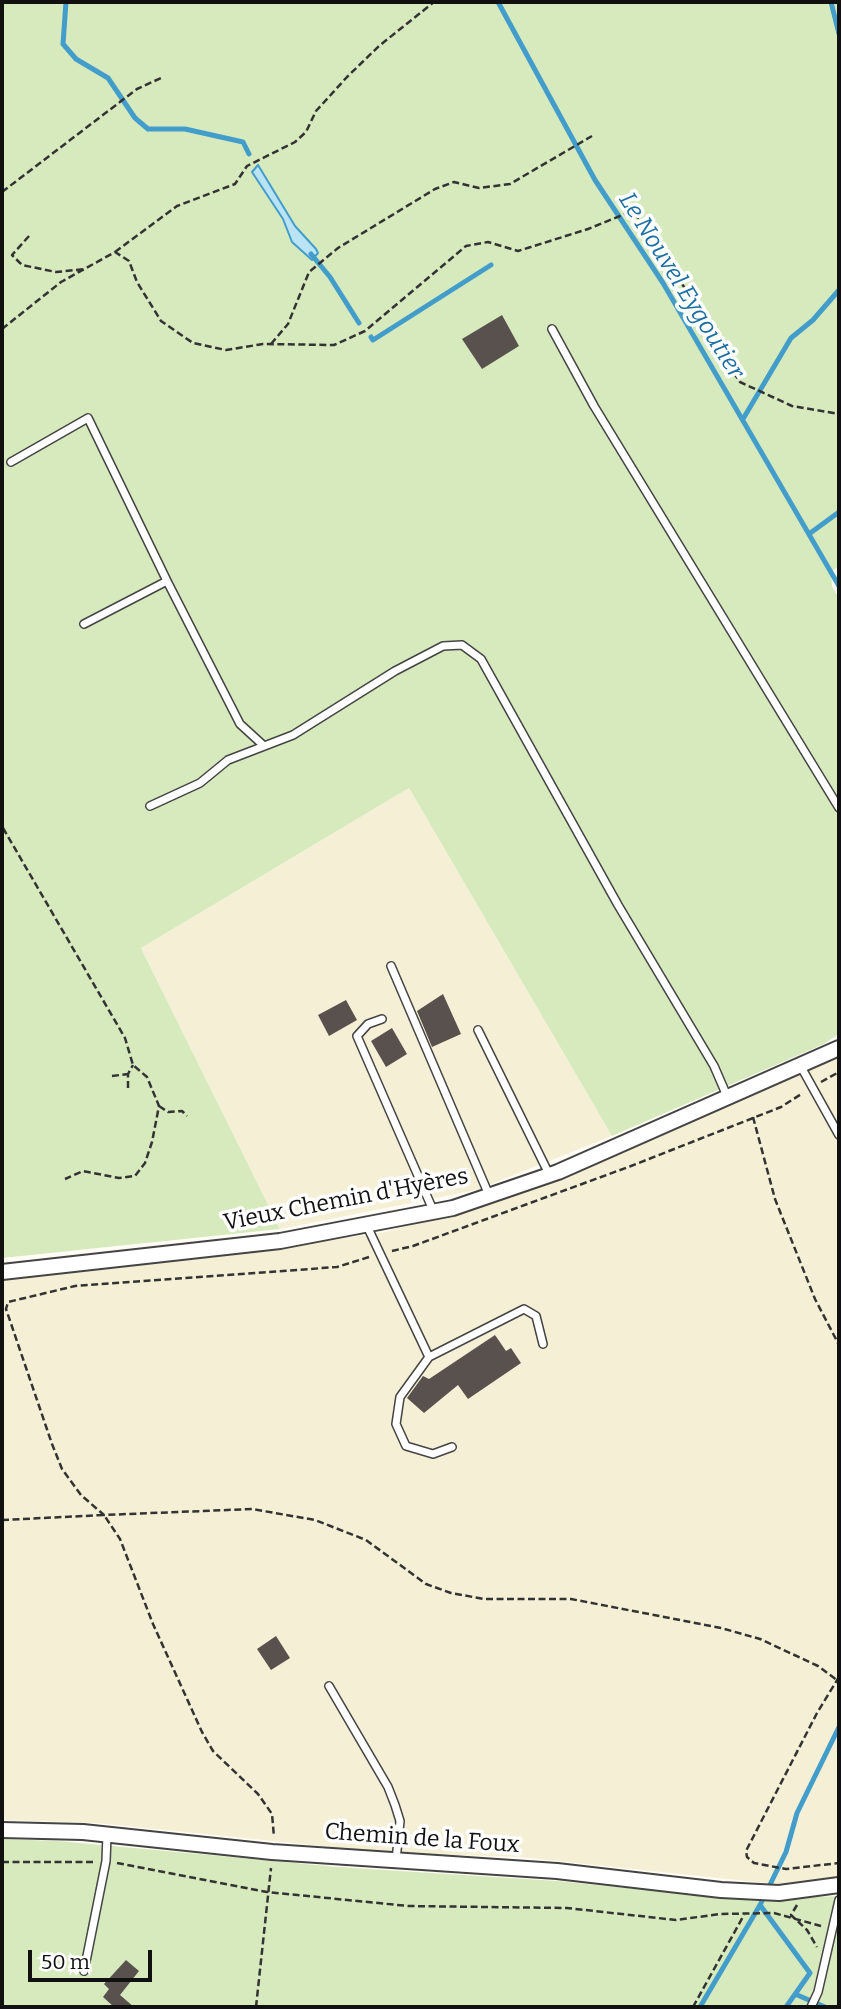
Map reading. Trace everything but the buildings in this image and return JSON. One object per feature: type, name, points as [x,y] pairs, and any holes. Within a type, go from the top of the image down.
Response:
[{"type":"street","name":"Vieux Chemin d'Hyères","points":[[2,1272],[234,1248],[453,1208],[549,1174],[839,1048]]},
{"type":"street","name":"Chemin de la Foux","points":[[2,1830],[107,1835],[272,1852],[520,1868],[755,1892],[779,1893],[839,1885]]},
{"type":"lane","points":[[552,329],[594,406],[839,808]]},
{"type":"lane","points":[[11,462],[88,418],[240,724],[264,745]]},
{"type":"lane","points":[[84,624],[167,581]]},
{"type":"lane","points":[[150,807],[200,783],[228,760],[293,735],[396,671],[443,646],[462,645],[481,659],[618,905],[714,1066],[727,1096]]},
{"type":"lane","points":[[391,967],[489,1195]]},
{"type":"lane","points":[[382,1019],[368,1024],[358,1036],[433,1210]]},
{"type":"lane","points":[[478,1030],[549,1174]]},
{"type":"lane","points":[[800,1065],[839,1135]]},
{"type":"lane","points":[[366,1223],[429,1357]]},
{"type":"lane","points":[[452,1447],[433,1454],[406,1446],[396,1424],[400,1397],[429,1357],[524,1309],[536,1316],[543,1345]]},
{"type":"lane","points":[[329,1686],[388,1787],[395,1805],[400,1821],[396,1861]]},
{"type":"lane","points":[[84,1971],[106,1861],[107,1835]]},
{"type":"lane","points":[[811,2007],[818,1992],[839,1900]]},
{"type":"path","points":[[2,329],[61,282],[115,252],[177,206],[235,184],[247,166],[295,142],[306,132],[316,111],[347,77],[379,46],[434,2]]},
{"type":"path","points":[[2,192],[131,94],[161,78]]},
{"type":"path","points":[[271,344],[288,324],[313,267],[324,258],[435,189],[454,182],[479,188],[510,184],[592,135]]},
{"type":"path","points":[[115,252],[129,261],[137,282],[161,321],[193,343],[226,350],[271,344],[334,345],[365,331],[466,246],[488,242],[518,251],[610,222],[631,212],[646,223],[694,304],[715,346],[740,382],[792,406],[839,414]]},
{"type":"path","points":[[29,236],[12,255],[22,265],[55,272],[86,269]]},
{"type":"path","points":[[3,828],[125,1038],[134,1065],[146,1077],[159,1105],[168,1112],[182,1111],[187,1116]]},
{"type":"path","points":[[128,1088],[128,1074],[134,1065]]},
{"type":"path","points":[[2,1303],[75,1286],[337,1267],[413,1246],[781,1107],[839,1072]]},
{"type":"path","points":[[112,1076],[128,1074]]},
{"type":"path","points":[[65,1179],[83,1171],[119,1178],[135,1176],[145,1163],[159,1105]]},
{"type":"path","points":[[753,1117],[775,1199],[815,1299],[839,1345]]},
{"type":"path","points":[[8,1302],[6,1309],[62,1469],[81,1495],[104,1515],[120,1539],[153,1624],[213,1751],[258,1794],[272,1814],[275,1831],[256,2007]]},
{"type":"path","points":[[2,1520],[199,1510],[252,1509],[285,1513],[315,1520],[366,1540],[426,1584],[452,1593],[484,1599],[571,1600],[721,1628],[760,1639],[818,1666],[838,1679],[817,1713],[746,1851],[747,1857],[762,1866],[786,1869],[839,1863]]},
{"type":"path","points":[[2,1862],[106,1861],[267,1892],[408,1906],[554,1908],[676,1920],[774,1913],[791,1915],[830,1930]]},
{"type":"path","points":[[692,2007],[740,1918],[747,1913]]},
{"type":"path","points":[[791,1915],[807,1930],[818,1949],[822,1966]]},
{"type":"shaded area","points":[[409,788],[612,1136],[476,1190],[280,1229],[141,948]]},
{"type":"shaded area","points":[[839,1058],[839,1877],[784,1885],[519,1857],[391,1853],[96,1823],[2,1820],[2,1281],[234,1255],[385,1232],[531,1190]]},
{"type":"green space","points":[[2,2],[839,2],[839,566],[831,572],[832,586],[839,599],[839,1034],[824,1044],[612,1136],[409,788],[141,948],[280,1229],[2,1258]]},
{"type":"green space","points":[[2,1839],[59,1841],[338,1867],[557,1881],[716,1897],[774,1899],[839,1896],[839,2007],[2,2007]]},
{"type":"water","points":[[258,165],[295,226],[316,249],[318,253],[312,260],[292,242],[283,219],[252,172]]},
{"type":"waterway","points":[[66,2],[63,44],[76,59],[108,78],[135,118],[148,129],[185,129],[243,142],[249,154]]},
{"type":"waterway","name":"Le Nouvel Eygoutier","points":[[498,2],[595,180],[663,283],[839,586]]},
{"type":"waterway","points":[[831,2],[839,34]]},
{"type":"waterway","points":[[311,254],[330,277],[359,323]]},
{"type":"waterway","points":[[371,337],[373,340],[491,265]]},
{"type":"waterway","points":[[743,419],[791,338],[813,320],[839,290]]},
{"type":"waterway","points":[[809,534],[839,512]]},
{"type":"waterway","name":"Le Nouvel Eygoutier","points":[[786,2007],[810,1973],[760,1905],[786,1852],[797,1813],[839,1727]]},
{"type":"waterway","points":[[700,2007],[760,1905]]},
{"type":"waterway","points":[[795,1994],[825,2007]]}]
